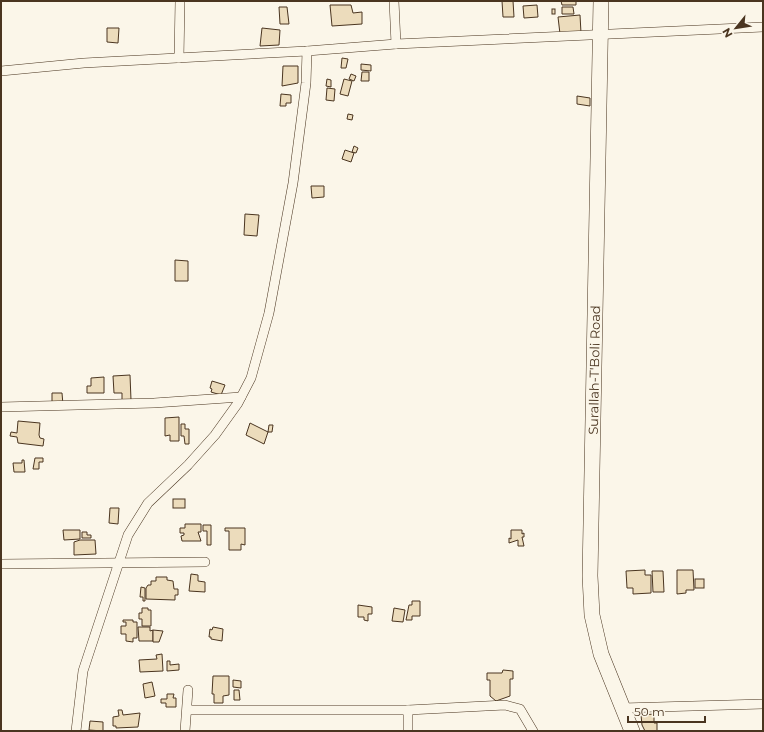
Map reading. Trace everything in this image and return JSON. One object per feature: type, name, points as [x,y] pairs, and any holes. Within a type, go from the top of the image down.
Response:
[{"type":"main road","name":"Surallah-T'Boli Road","points":[[601,1],[590,576],[592,615],[602,654],[632,731]]},
{"type":"street","points":[[179,58],[180,1]]},
{"type":"street","points":[[394,1],[396,44]]},
{"type":"street","points":[[1,71],[84,63],[307,51],[396,44],[763,28]]},
{"type":"street","points":[[76,731],[83,671],[117,563],[128,535],[142,512],[158,493],[188,465],[216,435],[241,398],[251,378],[269,313],[293,183],[306,83],[307,51]]},
{"type":"street","points":[[1,407],[154,403],[241,398]]},
{"type":"street","points":[[1,564],[205,562]]},
{"type":"street","points":[[185,731],[188,710],[188,690]]},
{"type":"street","points":[[622,708],[763,704]]},
{"type":"street","points":[[188,710],[408,710],[512,706],[523,712],[533,731]]},
{"type":"street","points":[[408,710],[408,731]]},
{"type":"building","points":[[502,1],[513,1],[514,17],[503,17]]},
{"type":"building","points":[[561,1],[576,1],[576,5],[562,5]]},
{"type":"building","points":[[330,5],[351,5],[353,13],[362,12],[362,24],[332,26]]},
{"type":"building","points":[[537,5],[538,17],[524,18],[523,6]]},
{"type":"building","points":[[279,7],[287,7],[289,24],[280,24]]},
{"type":"building","points":[[562,7],[573,7],[574,14],[562,14]]},
{"type":"building","points":[[552,9],[555,9],[555,14],[552,14]]},
{"type":"building","points":[[580,15],[581,33],[560,34],[558,17]]},
{"type":"building","points":[[107,28],[119,28],[118,43],[107,42]]},
{"type":"building","points":[[262,28],[280,30],[279,45],[260,46]]},
{"type":"building","points":[[342,58],[348,59],[346,68],[341,68]]},
{"type":"building","points":[[361,64],[371,65],[371,71],[361,70]]},
{"type":"building","points":[[283,66],[298,66],[298,83],[282,86]]},
{"type":"building","points":[[362,72],[369,72],[369,81],[361,81]]},
{"type":"building","points":[[351,74],[356,76],[354,81],[349,79]]},
{"type":"building","points":[[327,79],[331,80],[331,87],[326,86]]},
{"type":"building","points":[[344,79],[352,81],[348,96],[340,94]]},
{"type":"building","points":[[327,88],[335,89],[334,101],[326,100]]},
{"type":"building","points":[[281,94],[291,95],[291,103],[286,103],[286,106],[280,106]]},
{"type":"building","points":[[577,96],[590,98],[590,106],[577,104]]},
{"type":"building","points":[[348,114],[353,115],[352,120],[347,119]]},
{"type":"building","points":[[354,146],[358,148],[356,153],[352,152]]},
{"type":"building","points":[[345,150],[354,153],[351,162],[342,159]]},
{"type":"building","points":[[311,186],[324,186],[324,197],[312,198]]},
{"type":"building","points":[[245,214],[259,215],[257,236],[244,235]]},
{"type":"building","points":[[175,260],[188,261],[188,281],[175,281]]},
{"type":"building","points":[[130,375],[131,400],[122,400],[122,393],[114,393],[113,376]]},
{"type":"building","points":[[104,377],[104,393],[87,393],[87,386],[91,386],[91,378]]},
{"type":"building","points":[[212,381],[225,385],[221,395],[211,392],[212,389],[210,388]]},
{"type":"building","points":[[52,393],[62,393],[63,405],[52,405]]},
{"type":"building","points":[[179,417],[179,441],[170,441],[170,435],[165,436],[165,418]]},
{"type":"building","points":[[18,421],[40,423],[39,435],[40,438],[44,439],[43,446],[18,443],[17,437],[10,436],[11,432],[17,433]]},
{"type":"building","points":[[250,423],[268,432],[264,444],[246,435]]},
{"type":"building","points":[[181,424],[185,424],[185,429],[189,429],[189,444],[185,444],[184,436],[181,436]]},
{"type":"building","points":[[269,425],[273,425],[272,432],[268,432]]},
{"type":"building","points":[[35,458],[43,458],[43,462],[39,462],[39,469],[33,469]]},
{"type":"building","points":[[22,460],[24,460],[25,472],[14,472],[13,463],[22,463]]},
{"type":"building","points":[[173,499],[185,499],[185,508],[173,508]]},
{"type":"building","points":[[110,508],[119,508],[118,524],[109,523]]},
{"type":"building","points":[[185,524],[201,524],[201,532],[198,532],[201,541],[182,541],[181,536],[184,535],[184,533],[180,533],[180,528],[185,528]]},
{"type":"building","points":[[203,525],[211,525],[211,545],[207,545],[207,531],[203,531]]},
{"type":"building","points":[[225,528],[245,528],[245,545],[241,544],[241,550],[229,550],[229,531],[225,531]]},
{"type":"building","points":[[63,530],[80,530],[80,539],[64,540]]},
{"type":"building","points":[[511,530],[522,530],[522,534],[524,533],[524,537],[522,537],[524,546],[518,546],[518,540],[509,543],[509,538],[511,539]]},
{"type":"building","points":[[82,532],[87,532],[87,535],[91,535],[91,538],[82,538]]},
{"type":"building","points":[[80,540],[95,540],[96,554],[74,555],[74,542]]},
{"type":"building","points":[[645,570],[645,575],[651,575],[651,593],[633,594],[633,588],[627,588],[626,571]]},
{"type":"building","points":[[677,570],[693,570],[694,590],[686,590],[686,593],[677,594]]},
{"type":"building","points":[[652,571],[663,571],[664,592],[653,592]]},
{"type":"building","points":[[191,574],[198,575],[198,581],[205,582],[205,592],[189,591]]},
{"type":"building","points":[[156,577],[167,577],[167,580],[173,581],[174,589],[178,589],[178,595],[175,595],[175,600],[146,599],[146,588],[148,585],[151,585],[151,581],[156,581]]},
{"type":"building","points":[[695,579],[704,579],[704,588],[695,588]]},
{"type":"building","points":[[141,587],[145,588],[145,601],[143,601],[143,597],[140,597]]},
{"type":"building","points":[[412,601],[420,601],[420,616],[412,616],[412,620],[406,620],[409,605],[412,605]]},
{"type":"building","points":[[358,605],[372,607],[372,614],[368,614],[368,621],[364,620],[364,617],[358,617]]},
{"type":"building","points":[[142,608],[148,608],[148,610],[151,610],[151,626],[142,626],[142,619],[139,619],[139,613],[142,613]]},
{"type":"building","points":[[394,608],[405,610],[403,622],[392,621]]},
{"type":"building","points":[[123,620],[133,620],[133,622],[137,622],[137,638],[133,638],[133,642],[126,641],[126,634],[121,634],[121,626],[126,626],[126,622],[123,622]]},
{"type":"building","points":[[138,627],[150,627],[150,631],[153,630],[153,641],[139,641]]},
{"type":"building","points":[[213,627],[223,629],[222,641],[211,639],[211,637],[209,637],[210,629],[212,630]]},
{"type":"building","points":[[153,630],[163,631],[159,642],[153,642]]},
{"type":"building","points":[[162,654],[163,671],[140,672],[139,660],[157,659],[156,655]]},
{"type":"building","points":[[167,661],[170,661],[170,665],[179,664],[179,670],[167,671]]},
{"type":"building","points":[[503,670],[513,671],[513,679],[510,679],[510,696],[496,701],[490,696],[490,680],[487,680],[487,673],[502,673]]},
{"type":"building","points":[[213,676],[229,676],[229,695],[223,696],[223,703],[214,703],[214,694],[212,694]]},
{"type":"building","points":[[233,680],[241,681],[241,688],[233,687]]},
{"type":"building","points":[[152,682],[155,696],[145,698],[143,684]]},
{"type":"building","points":[[234,690],[239,690],[240,700],[234,700]]},
{"type":"building","points":[[167,694],[174,694],[173,698],[176,698],[176,707],[166,707],[166,703],[161,703],[161,699],[167,699]]},
{"type":"building","points":[[118,710],[122,710],[123,715],[140,713],[138,727],[116,728],[116,726],[113,726],[113,717],[119,716]]},
{"type":"building","points":[[654,714],[654,723],[657,723],[657,731],[645,731],[642,725],[641,715]]},
{"type":"building","points":[[90,721],[103,722],[103,731],[89,730]]}]
